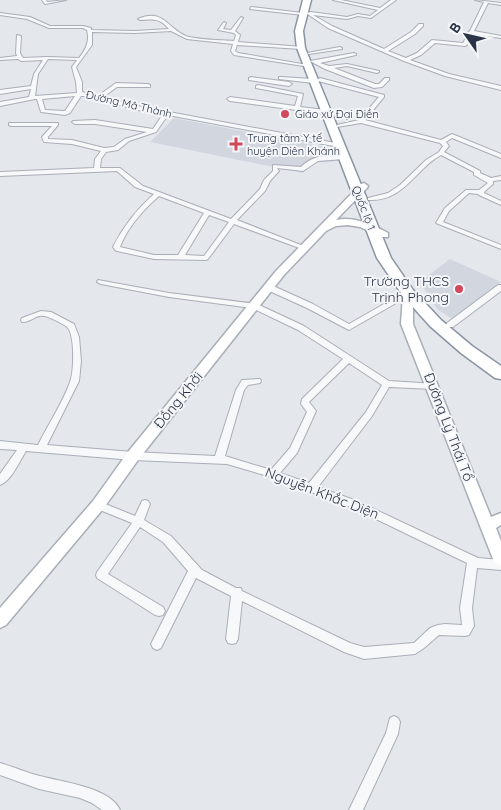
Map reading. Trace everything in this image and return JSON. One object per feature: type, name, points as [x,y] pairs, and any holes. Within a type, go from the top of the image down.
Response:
[{"type":"highway","name":"Quốc lộ 1","points":[[306,14],[307,0]]},
{"type":"highway","name":"Quốc lộ 1","points":[[312,0],[298,31],[344,157],[364,192],[396,258],[412,284],[450,325],[501,363]]},
{"type":"highway","name":"Quốc lộ 1","points":[[317,80],[339,126],[364,192],[371,227],[384,258],[408,294],[441,330],[501,374]]},
{"type":"main road","name":"Đồng Khởi","points":[[0,620],[98,505],[133,456],[268,287],[323,229],[364,192]]},
{"type":"main road","points":[[323,229],[341,222],[358,223],[371,227],[385,235]]},
{"type":"main road","name":"Đường Lý Thái Tổ","points":[[408,294],[407,324],[434,386],[501,559]]},
{"type":"main road","points":[[487,525],[501,519]]},
{"type":"street","points":[[44,0],[45,3],[65,2]]},
{"type":"street","points":[[335,0],[381,9]]},
{"type":"street","points":[[251,8],[350,18],[358,15],[371,17],[394,0]]},
{"type":"street","points":[[406,60],[419,54],[434,42],[465,45],[482,1],[501,4]]},
{"type":"street","points":[[0,14],[28,18],[49,27],[83,27],[90,31],[138,32],[172,30]]},
{"type":"street","points":[[306,14],[330,27],[406,60],[453,77],[501,88]]},
{"type":"street","points":[[136,39],[140,17],[159,18],[166,21],[172,30],[184,36],[265,46],[309,58],[327,68],[374,86],[380,86],[387,79]]},
{"type":"street","points":[[232,32],[241,18]]},
{"type":"street","points":[[224,23],[220,30],[238,35],[234,52],[254,57],[342,58],[354,54]]},
{"type":"street","points":[[384,51],[413,33],[422,25]]},
{"type":"street","name":"Đường Mâ Thành","points":[[90,31],[90,45],[74,67],[82,94],[166,114],[339,145]]},
{"type":"street","points":[[470,32],[501,37]]},
{"type":"street","points":[[19,36],[19,57]]},
{"type":"street","points":[[254,57],[265,46]]},
{"type":"street","points":[[309,58],[340,48]]},
{"type":"street","points":[[0,59],[19,57],[20,60],[47,58],[80,59]]},
{"type":"street","points":[[47,58],[36,74],[32,97],[36,98],[43,111],[68,112],[82,94]]},
{"type":"street","points":[[327,68],[347,65],[377,72]]},
{"type":"street","points":[[281,78],[290,82]]},
{"type":"street","points":[[251,79],[290,82],[317,80],[382,96],[362,121]]},
{"type":"street","points":[[274,106],[290,82]]},
{"type":"street","points":[[100,97],[116,85],[148,86]]},
{"type":"street","points":[[0,92],[34,87]]},
{"type":"street","points":[[258,87],[301,95],[297,108]]},
{"type":"street","points":[[0,104],[36,98],[82,94]]},
{"type":"street","points":[[230,99],[326,112]]},
{"type":"street","points":[[11,124],[56,124],[45,137],[46,141],[72,142],[104,150],[116,149],[127,140],[154,132],[166,114]]},
{"type":"street","points":[[339,126],[362,121],[442,142],[446,146],[441,153],[428,160],[397,191],[364,192]]},
{"type":"street","points":[[75,122],[95,122],[154,132]]},
{"type":"street","points":[[442,142],[452,136],[501,156]]},
{"type":"street","points":[[97,169],[98,159],[104,150]]},
{"type":"street","points":[[441,153],[478,172],[476,174],[490,180],[501,178]]},
{"type":"street","points":[[159,193],[129,225],[116,247],[154,257],[206,258],[233,221],[263,190],[275,167],[303,170],[308,162],[314,159],[344,157]]},
{"type":"street","points":[[0,174],[97,169],[122,170],[135,184],[304,248]]},
{"type":"street","points":[[490,180],[490,184],[481,192],[468,191],[440,219],[439,223],[501,247]]},
{"type":"street","points":[[481,192],[485,197],[501,203]]},
{"type":"street","points":[[180,258],[208,211]]},
{"type":"street","points":[[101,282],[169,295],[254,306],[301,328],[387,384],[434,386]]},
{"type":"street","points":[[450,325],[501,286]]},
{"type":"street","points":[[268,287],[349,326],[408,294]]},
{"type":"street","points":[[26,320],[40,313],[47,313],[71,326],[75,336],[75,381],[40,450]]},
{"type":"street","points":[[273,474],[294,450],[311,415],[312,411],[305,404],[305,401],[349,358]]},
{"type":"street","points":[[219,459],[240,390],[245,382],[257,381]]},
{"type":"street","points":[[311,488],[369,414],[387,384]]},
{"type":"street","name":"Nguyễn Khắc Diện","points":[[0,445],[40,450],[133,456],[219,459],[273,474],[311,488],[398,524],[472,561],[481,564],[501,565]]},
{"type":"street","points":[[0,481],[10,470],[23,448]]},
{"type":"street","points":[[145,504],[138,522],[101,575],[160,610]]},
{"type":"street","points":[[98,505],[138,522],[168,540],[194,571],[359,652],[412,649],[422,645],[434,632],[443,628],[466,632],[468,626],[466,608],[472,561]]},
{"type":"street","points":[[157,644],[194,571]]},
{"type":"street","points":[[232,639],[236,592]]},
{"type":"street","points":[[356,810],[392,734],[394,722]]},
{"type":"street","points":[[0,769],[36,782],[84,792],[101,800],[113,810]]},
{"type":"shaded area","name":"Trung tâm Y tế huyện Diên Khánh","points":[[174,118],[324,147],[325,150],[332,149],[339,161],[312,163],[303,173],[150,142]]},
{"type":"shaded area","name":"Trường THCS Trịnh Phong","points":[[450,259],[501,282],[454,320],[437,309],[420,282]]},
{"type":"place","name":"Giáo xứ Đại Điền","points":[[285,114]]},
{"type":"place","name":"Trung tâm Y tế huyện Diên Khánh","points":[[236,144]]},
{"type":"place","name":"Trường THCS Trịnh Phong","points":[[459,289]]}]
